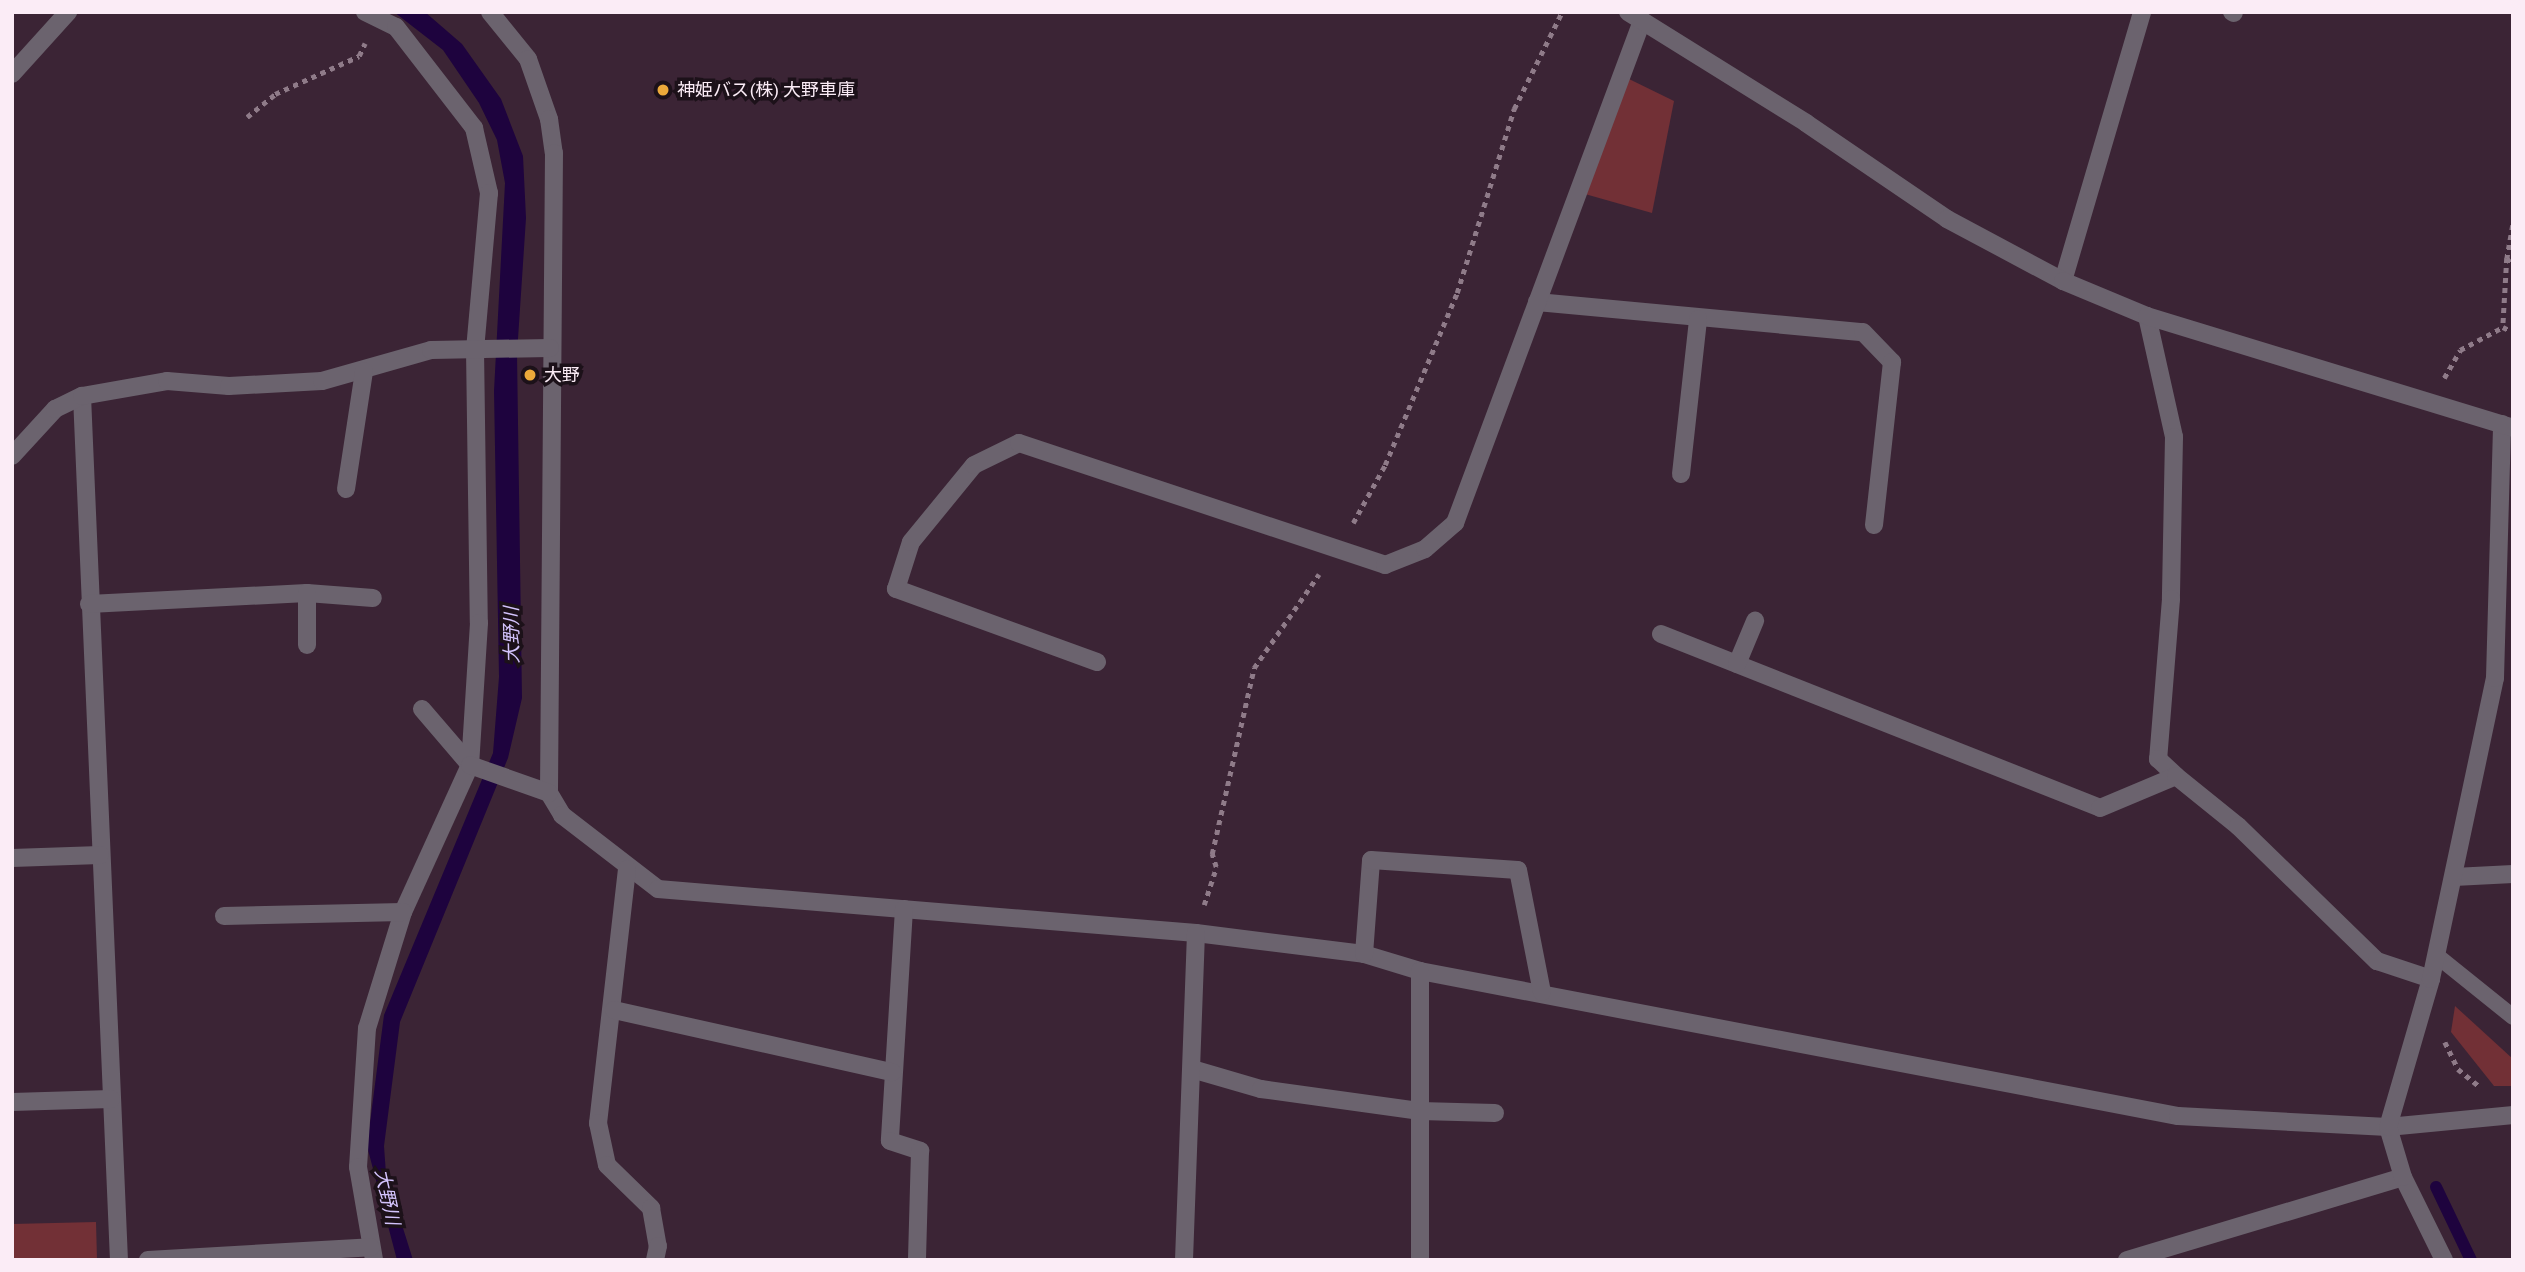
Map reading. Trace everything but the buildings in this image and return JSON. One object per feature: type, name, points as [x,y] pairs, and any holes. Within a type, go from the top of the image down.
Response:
[{"type":"street","points":[[12,74],[68,12]]},
{"type":"street","points":[[490,12],[528,59],[549,119],[554,182],[550,348],[549,793],[562,815],[627,869],[658,889],[1196,933],[1364,954],[1420,971],[1542,992],[2178,1116],[2388,1127],[2513,1115]]},
{"type":"street","points":[[2063,281],[2142,12]]},
{"type":"street","points":[[148,1260],[373,1254],[358,1167],[368,1028],[403,912],[470,765],[478,624],[475,349],[489,193],[474,128],[396,27],[370,16]]},
{"type":"street","points":[[1097,662],[896,589],[911,542],[974,465],[1019,443],[1385,565],[1425,549],[1455,523],[1537,302],[1635,16],[1806,123],[1947,219],[2063,281],[2147,316],[2507,426],[2504,678],[2431,979],[2388,1127],[2403,1177],[2444,1260]]},
{"type":"street","points":[[1537,302],[1698,319],[1863,332],[1892,362],[1874,525]]},
{"type":"street","points":[[2147,316],[2174,437],[2171,599],[2158,759],[2238,826],[2376,961],[2431,979]]},
{"type":"street","points":[[1681,474],[1698,319]]},
{"type":"street","points":[[12,456],[55,409],[82,396],[167,381],[229,386],[322,381],[431,351],[550,348]]},
{"type":"street","points":[[346,489],[364,370]]},
{"type":"street","points":[[82,396],[119,1260]]},
{"type":"street","points":[[89,604],[307,593],[373,598]]},
{"type":"street","points":[[307,593],[307,645]]},
{"type":"street","points":[[1737,664],[1755,621]]},
{"type":"street","points":[[1661,634],[2099,808],[2176,776]]},
{"type":"street","points":[[422,709],[470,765],[549,793]]},
{"type":"street","points":[[12,858],[100,855]]},
{"type":"street","points":[[1364,954],[1371,860],[1518,870],[1542,992]]},
{"type":"street","points":[[627,869],[614,1010],[598,1123],[607,1165],[651,1208],[658,1246],[655,1260]]},
{"type":"street","points":[[2454,877],[2513,874]]},
{"type":"street","points":[[904,909],[892,1072],[890,1141],[920,1150],[917,1260]]},
{"type":"street","points":[[224,916],[403,912]]},
{"type":"street","points":[[1184,1260],[1196,933]]},
{"type":"street","points":[[1420,971],[1420,1260]]},
{"type":"street","points":[[614,1010],[892,1072]]},
{"type":"street","points":[[1192,1069],[1261,1089],[1420,1111],[1495,1113]]},
{"type":"street","points":[[12,1102],[111,1099]]},
{"type":"street","points":[[2127,1260],[2403,1177]]},
{"type":"lane","points":[[2436,955],[2513,1017]]},
{"type":"path","points":[[1196,933],[1216,867],[1212,854],[1254,667],[1337,549],[1385,465],[1457,293],[1514,109],[1562,12]]},
{"type":"path","points":[[247,117],[275,94],[359,56],[370,16]]},
{"type":"path","points":[[2503,327],[2507,258],[2513,225]]},
{"type":"path","points":[[2507,258],[2513,266]]},
{"type":"path","points":[[2503,327],[2513,332]]},
{"type":"path","points":[[2429,403],[2460,350],[2503,327]]},
{"type":"path","points":[[2445,1042],[2458,1069],[2482,1089]]},
{"type":"shaded area","points":[[1629,79],[1674,101],[1652,213],[1585,194]]},
{"type":"shaded area","points":[[2455,1006],[2513,1059],[2513,1086],[2494,1086],[2451,1032]]},
{"type":"shaded area","points":[[96,1222],[97,1260],[12,1260],[12,1224]]},
{"type":"water","name":"大野川","points":[[394,12],[425,12],[462,44],[501,99],[523,156],[526,218],[517,354],[522,698],[508,758],[400,1022],[384,1146],[386,1174],[413,1260],[397,1260],[367,1146],[384,1015],[493,753],[499,677],[494,391],[505,183],[497,140],[479,103],[443,50]]},
{"type":"waterway","points":[[2436,1187],[2471,1260]]},
{"type":"place","name":"神姫バス(株) 大野車庫","points":[[663,90]]},
{"type":"place","name":"大野","points":[[530,375]]}]
